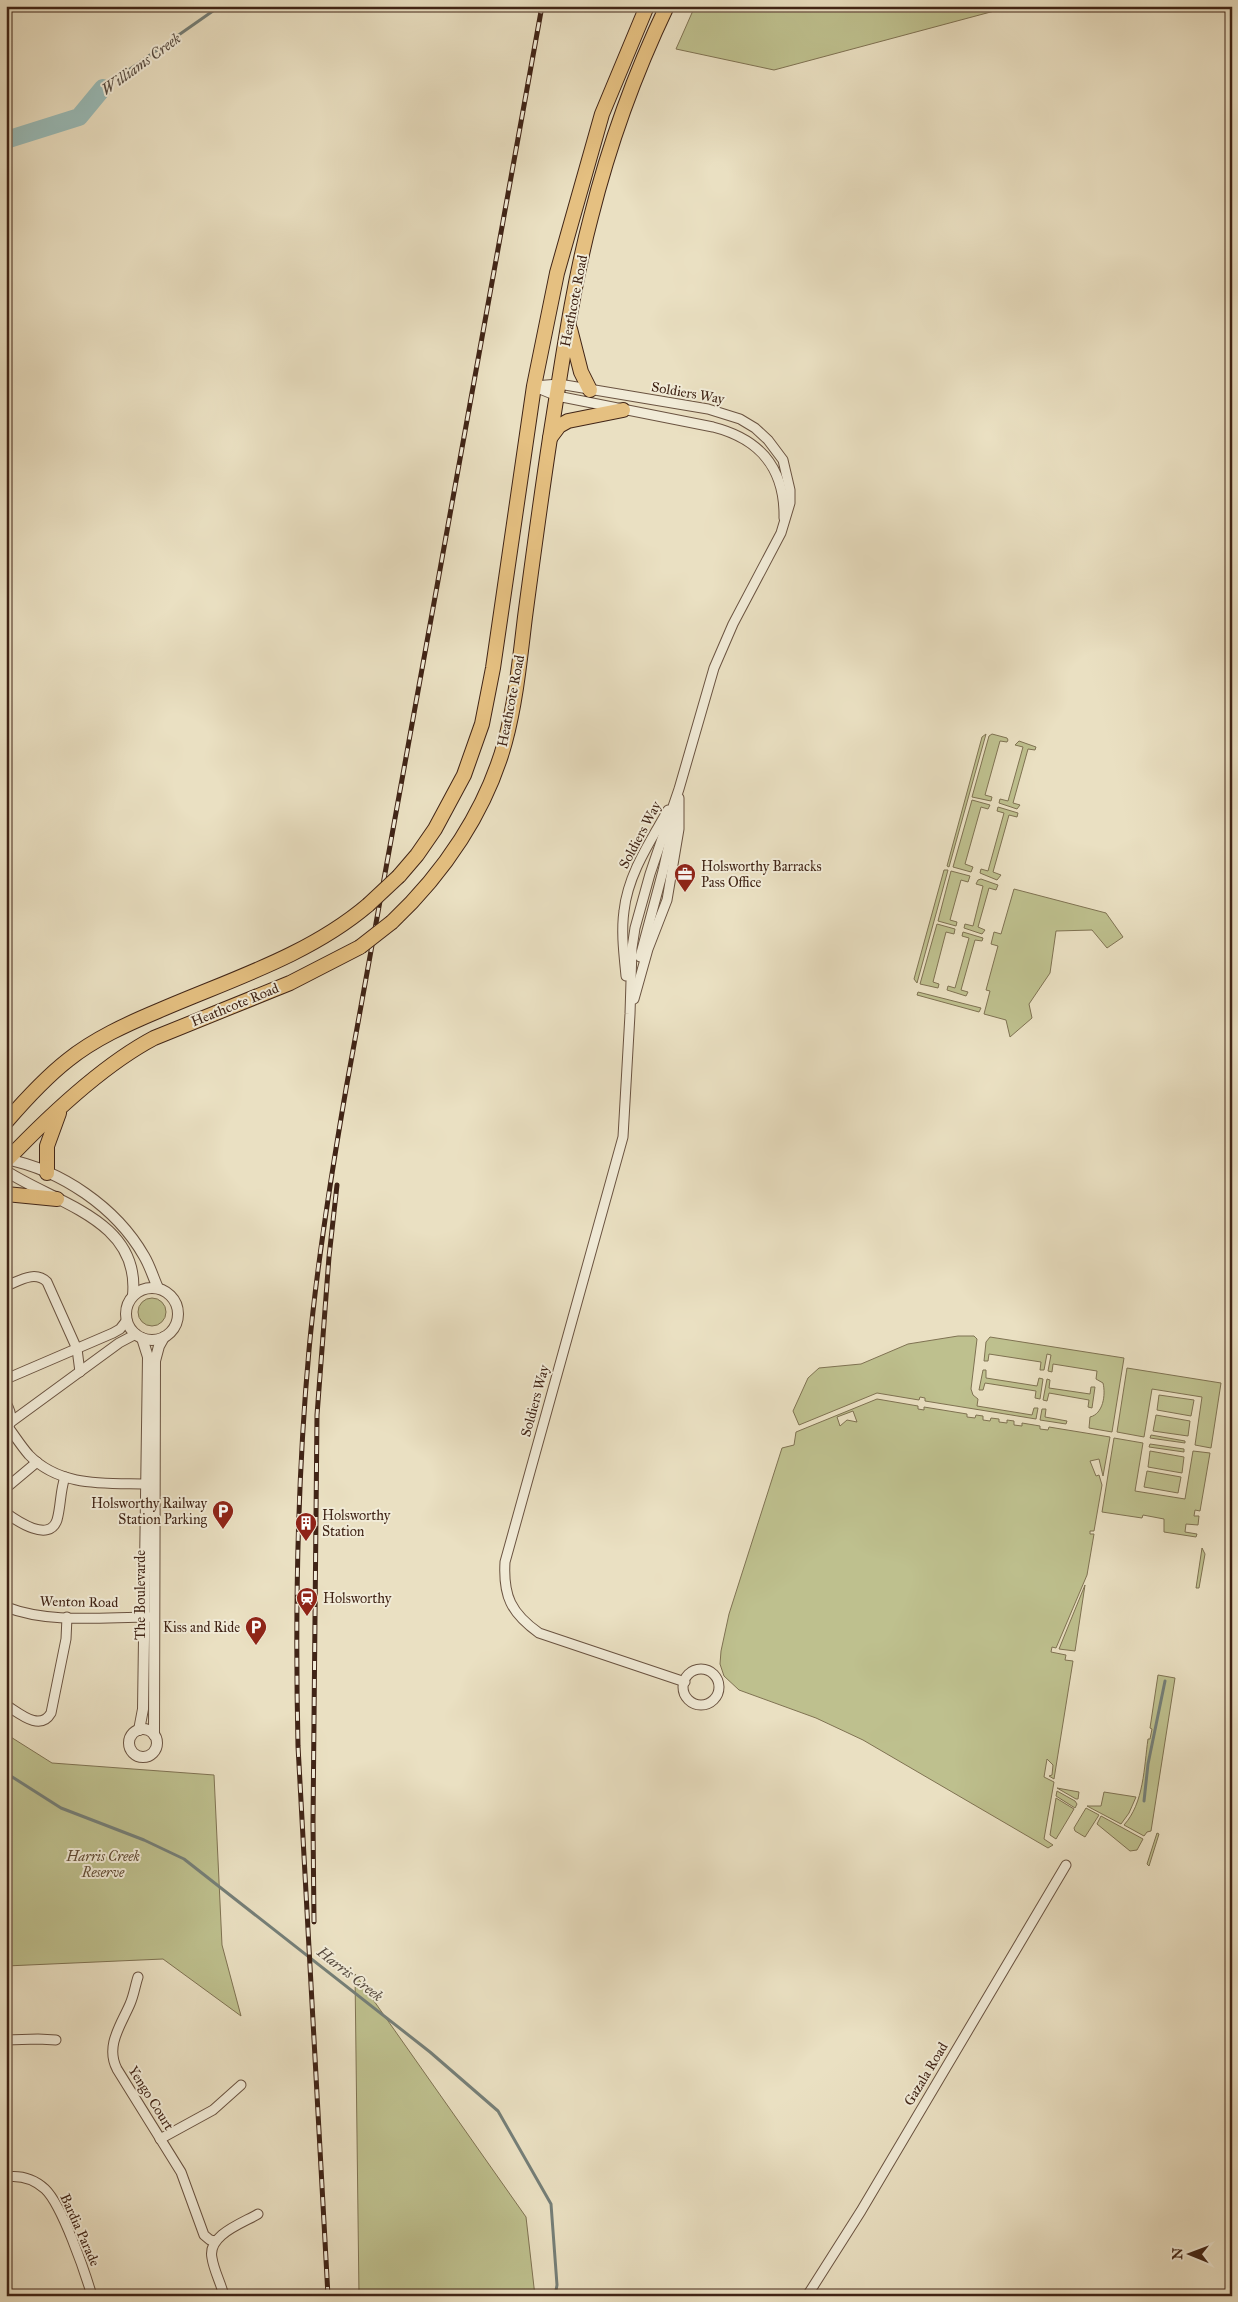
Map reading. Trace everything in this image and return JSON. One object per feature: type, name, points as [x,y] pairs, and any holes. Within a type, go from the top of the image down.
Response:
[{"type":"main road","name":"Heathcote Road","points":[[6,1122],[53,1072],[68,1059],[95,1042],[137,1020],[304,948],[337,928],[368,905],[399,876],[417,855],[435,828],[464,775],[482,724],[493,668],[534,386],[557,273],[586,164],[602,114],[645,10]]},
{"type":"main road","name":"Heathcote Road","points":[[7,1163],[60,1110],[133,1049],[154,1038],[304,976],[360,947],[392,922],[429,884],[466,831],[492,778],[505,742],[518,677],[550,439],[569,323],[590,219],[602,175],[639,70],[665,11]]},
{"type":"main road","points":[[569,323],[581,372],[590,390]]},
{"type":"main road","points":[[550,439],[559,426],[568,420],[624,410]]},
{"type":"main road","points":[[47,1173],[47,1146],[60,1110]]},
{"type":"main road","points":[[6,1194],[57,1199]]},
{"type":"street","points":[[534,386],[558,390]]},
{"type":"street","name":"Soldiers Way","points":[[558,390],[590,390],[724,412],[740,418],[768,440],[783,460],[787,473],[790,503],[784,525],[733,624],[714,668],[679,789],[650,874],[635,928],[623,1137],[508,1552],[504,1580],[509,1601],[516,1613],[539,1633],[685,1682]]},
{"type":"street","name":"Soldiers Way","points":[[558,390],[624,410],[713,427],[734,432],[746,438],[756,446],[767,460],[780,482],[784,525]]},
{"type":"street","name":"Soldiers Way","points":[[630,1014],[627,999],[623,927],[626,900],[634,872],[679,789]]},
{"type":"street","name":"Soldiers Way","points":[[630,1014],[648,949],[667,900],[679,829],[679,789]]},
{"type":"street","points":[[7,1163],[27,1163],[92,1198],[124,1227],[144,1256],[158,1288]]},
{"type":"street","points":[[6,1379],[114,1332],[123,1326],[127,1320],[127,1309],[133,1296],[133,1270],[114,1235],[92,1217],[57,1199],[7,1163]]},
{"type":"street","points":[[6,1286],[31,1276],[43,1278],[50,1286],[77,1349],[80,1372]]},
{"type":"street","points":[[8,1426],[119,1343],[139,1336],[157,1340],[164,1337],[174,1328],[178,1309],[169,1293],[158,1288],[145,1289],[133,1296]]},
{"type":"street","points":[[127,1320],[139,1336]]},
{"type":"street","name":"The Boulevarde","points":[[139,1336],[148,1357],[145,1484],[148,1617],[154,1735]]},
{"type":"street","name":"The Boulevarde","points":[[139,1730],[143,1709],[148,1617],[155,1360],[164,1337]]},
{"type":"street","points":[[6,1403],[8,1426],[37,1462],[65,1477],[90,1483],[145,1484]]},
{"type":"street","points":[[6,1488],[37,1462]]},
{"type":"street","points":[[6,1513],[37,1530],[47,1530],[52,1527],[57,1520],[60,1491],[65,1477]]},
{"type":"street","name":"Wenton Road","points":[[6,1607],[31,1615],[148,1617]]},
{"type":"street","points":[[6,1705],[34,1721],[42,1721],[48,1718],[51,1713],[66,1639],[67,1617]]},
{"type":"street","points":[[707,1670],[717,1679],[718,1693],[715,1698],[706,1704],[696,1704],[686,1695],[685,1682],[693,1672],[707,1670]]},
{"type":"street","points":[[139,1730],[146,1730],[154,1735],[157,1742],[155,1750],[146,1757],[138,1756],[132,1751],[129,1744],[133,1734],[139,1730]]},
{"type":"street","name":"Gazala Road","points":[[807,2296],[861,2211],[1066,1865]]},
{"type":"street","name":"Yengo Court","points":[[138,1977],[131,2002],[114,2040],[111,2052],[117,2069],[181,2172],[204,2235],[210,2240],[216,2241]]},
{"type":"street","points":[[6,2040],[38,2038],[56,2040]]},
{"type":"street","points":[[160,2139],[213,2110],[241,2085]]},
{"type":"street","name":"Bardia Parade","points":[[6,2177],[24,2177],[47,2191],[71,2238],[92,2296]]},
{"type":"street","points":[[224,2296],[212,2258],[212,2248],[216,2241],[258,2214]]},
{"type":"green space","points":[[695,6],[1013,6],[774,70],[676,49]]},
{"type":"green space","points":[[986,734],[949,867],[947,866],[982,737]]},
{"type":"green space","points":[[992,734],[1007,738],[1008,740],[1007,742],[1000,741],[985,795],[992,797],[991,801],[972,797],[989,736]]},
{"type":"green space","points":[[1019,741],[1036,747],[1035,750],[1028,749],[1013,803],[1020,805],[1017,809],[999,803],[1000,799],[1008,801],[1023,747],[1015,745]]},
{"type":"green space","points":[[972,800],[990,805],[988,809],[981,807],[965,864],[973,867],[971,872],[953,867]]},
{"type":"green space","points":[[998,807],[1018,813],[1017,817],[1009,815],[993,872],[1001,875],[997,880],[980,873],[981,869],[988,871],[1004,813],[997,811]]},
{"type":"green space","points":[[944,870],[948,870],[917,983],[914,979]]},
{"type":"green space","points":[[951,871],[970,876],[968,882],[961,880],[950,920],[957,922],[956,926],[938,921]]},
{"type":"green space","points":[[981,879],[998,885],[996,890],[989,888],[978,927],[985,930],[982,934],[964,928],[965,924],[973,926],[983,886],[976,884]]},
{"type":"green space","points":[[1014,889],[1106,913],[1123,937],[1107,948],[1092,930],[1056,931],[1050,973],[1029,1004],[1032,1018],[1010,1037],[1006,1020],[984,1014],[990,991],[986,990],[998,946],[991,944],[994,932],[1001,934]]},
{"type":"green space","points":[[937,924],[955,929],[954,934],[946,932],[933,982],[939,984],[938,988],[920,984]]},
{"type":"green space","points":[[963,932],[983,938],[982,941],[975,940],[961,990],[968,992],[966,996],[947,990],[948,986],[955,988],[969,938],[962,936]]},
{"type":"green space","points":[[918,992],[981,1008],[979,1012],[917,995]]},
{"type":"green space","points":[[152,1298],[162,1302],[166,1312],[162,1322],[152,1326],[142,1322],[138,1312],[142,1302]]},
{"type":"green space","points":[[958,1336],[974,1336],[977,1339],[971,1389],[973,1395],[978,1399],[977,1406],[1032,1415],[1034,1408],[1038,1408],[1036,1419],[925,1401],[925,1398],[920,1397],[919,1400],[877,1393],[799,1425],[793,1411],[808,1378],[819,1368],[861,1364],[908,1344]]},
{"type":"green space","points":[[990,1337],[1124,1358],[1112,1432],[1089,1428],[1090,1417],[1101,1408],[1104,1398],[1103,1383],[1096,1379],[1097,1371],[1053,1364],[1052,1372],[1048,1371],[1051,1355],[1047,1354],[1044,1370],[1040,1370],[1041,1362],[989,1354],[988,1361],[984,1361],[986,1342]]},
{"type":"green space","points":[[1127,1368],[1221,1383],[1211,1448],[1195,1445],[1202,1397],[1152,1389],[1144,1437],[1117,1432]]},
{"type":"green space","points":[[983,1370],[986,1370],[986,1378],[1037,1386],[1039,1378],[1043,1379],[1040,1399],[1035,1398],[1036,1391],[985,1383],[983,1390],[979,1390]]},
{"type":"green space","points":[[1047,1379],[1050,1380],[1049,1388],[1090,1394],[1091,1387],[1095,1387],[1092,1408],[1088,1407],[1089,1400],[1049,1393],[1047,1401],[1043,1400]]},
{"type":"green space","points":[[1159,1395],[1194,1400],[1191,1416],[1157,1410]]},
{"type":"green space","points":[[877,1399],[918,1406],[918,1409],[924,1410],[924,1407],[967,1414],[967,1417],[983,1416],[983,1420],[999,1419],[999,1422],[1007,1423],[1007,1420],[1014,1421],[1014,1425],[1022,1426],[1022,1423],[1040,1426],[1040,1429],[1048,1430],[1049,1427],[1110,1437],[1103,1476],[1099,1459],[1090,1461],[1096,1476],[1099,1475],[1102,1485],[1094,1531],[1090,1531],[1090,1534],[1094,1534],[1087,1575],[1056,1648],[1052,1647],[1051,1652],[1066,1655],[1065,1660],[1073,1661],[1054,1779],[1049,1776],[1052,1775],[1053,1765],[1047,1759],[1044,1777],[1054,1782],[1044,1839],[1053,1845],[1048,1848],[863,1740],[816,1718],[739,1690],[724,1676],[720,1664],[721,1651],[729,1614],[782,1448],[794,1445],[796,1432]],"holes":[[[853,1411],[857,1422],[847,1420],[840,1426],[837,1417]]]},
{"type":"green space","points":[[1042,1409],[1046,1409],[1045,1417],[1067,1421],[1066,1424],[1040,1420]]},
{"type":"green space","points":[[1156,1415],[1190,1421],[1188,1436],[1153,1431]]},
{"type":"green space","points":[[1151,1435],[1185,1441],[1185,1443],[1150,1438]]},
{"type":"green space","points":[[1114,1438],[1143,1443],[1135,1491],[1185,1499],[1193,1451],[1210,1453],[1200,1511],[1195,1510],[1194,1516],[1199,1516],[1198,1525],[1186,1524],[1185,1532],[1197,1534],[1196,1537],[1164,1532],[1164,1519],[1143,1515],[1142,1518],[1102,1512]]},
{"type":"green space","points":[[1150,1444],[1184,1449],[1184,1452],[1149,1447]]},
{"type":"green space","points":[[1150,1451],[1184,1457],[1182,1473],[1148,1467]]},
{"type":"green space","points":[[1147,1471],[1181,1477],[1178,1493],[1144,1487]]},
{"type":"green space","points":[[1202,1548],[1205,1554],[1199,1588],[1196,1588]]},
{"type":"green space","points":[[1085,1585],[1075,1651],[1059,1649]]},
{"type":"green space","points":[[1158,1675],[1175,1678],[1151,1831],[1147,1832],[1144,1836],[1124,1825],[1136,1806],[1142,1784],[1148,1739],[1150,1739],[1152,1729],[1150,1728]]},
{"type":"green space","name":"Harris Creek Reserve","points":[[6,1734],[52,1763],[214,1775],[222,1945],[241,2016],[163,1959],[6,1966]]},
{"type":"green space","points":[[1057,1788],[1079,1792],[1078,1799],[1076,1799]]},
{"type":"green space","points":[[1057,1791],[1075,1801],[1077,1804],[1075,1808],[1056,1796]]},
{"type":"green space","points":[[1104,1792],[1136,1797],[1129,1813],[1121,1824],[1087,1806],[1101,1806]]},
{"type":"green space","points":[[1056,1798],[1074,1809],[1056,1839],[1050,1835]]},
{"type":"green space","points":[[1086,1808],[1099,1815],[1085,1837],[1075,1831],[1074,1828]]},
{"type":"green space","points":[[1101,1816],[1143,1839],[1137,1850],[1130,1851],[1097,1824]]},
{"type":"green space","points":[[1157,1833],[1159,1834],[1149,1866],[1147,1864]]},
{"type":"green space","points":[[355,1974],[526,2217],[535,2296],[359,2296]]},
{"type":"waterway","name":"Williams Creek","points":[[103,88],[220,6]]},
{"type":"waterway","name":"Williams Creek","points":[[6,140],[79,117],[103,88]]},
{"type":"waterway","points":[[1144,1801],[1148,1764],[1165,1681]]},
{"type":"waterway","name":"Harris Creek","points":[[6,1773],[61,1808],[144,1840],[184,1859],[430,2052],[498,2111],[551,2204],[557,2285],[555,2296]]},
{"type":"railway","points":[[328,2296],[298,1746],[299,1498],[309,1350],[325,1220],[346,1089],[542,6]]},
{"type":"railway","points":[[314,1922],[313,1823],[317,1415],[329,1257],[337,1185]]},
{"type":"place","name":"Holsworthy Barracks Pass Office","points":[[685,893]]},
{"type":"place","name":"Holsworthy Railway Station Parking","points":[[223,1530]]},
{"type":"place","name":"Holsworthy Station","points":[[306,1542]]},
{"type":"place","name":"Holsworthy","points":[[307,1617]]},
{"type":"place","name":"Kiss and Ride","points":[[256,1646]]}]
